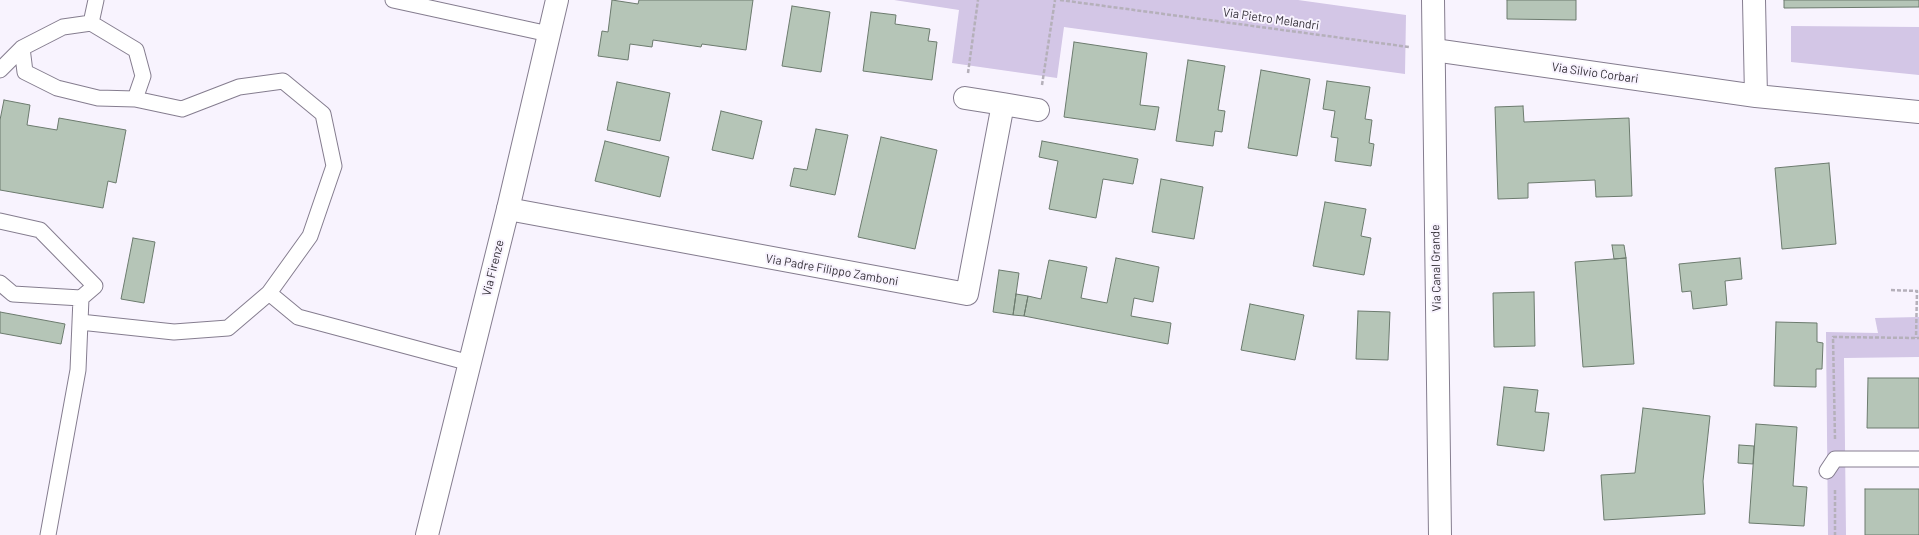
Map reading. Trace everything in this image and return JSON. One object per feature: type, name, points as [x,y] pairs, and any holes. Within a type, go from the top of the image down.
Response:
[{"type":"street","name":"Via Firenze","points":[[427,535],[508,209],[557,0]]},
{"type":"street","name":"Via Canal Grande","points":[[1433,0],[1440,535]]},
{"type":"street","points":[[1754,0],[1756,96]]},
{"type":"street","name":"Via Silvio Corbari","points":[[1434,50],[1756,96],[1919,112]]},
{"type":"street","points":[[965,98],[1038,110]]},
{"type":"street","name":"Via Padre Filippo Zamboni","points":[[508,209],[966,294],[1003,104]]},
{"type":"lane","points":[[91,23],[96,0]]},
{"type":"lane","points":[[393,0],[549,34]]},
{"type":"lane","points":[[0,70],[22,48],[63,28],[91,23],[136,50],[143,76],[135,99]]},
{"type":"lane","points":[[22,48],[25,72],[57,88],[98,98],[135,99],[182,109],[239,87],[283,81],[323,114],[334,166],[310,236],[269,293],[228,328],[174,332],[80,322]]},
{"type":"lane","points":[[0,221],[40,230],[95,286],[82,298],[78,370],[48,535]]},
{"type":"lane","points":[[0,283],[13,294],[82,298]]},
{"type":"lane","points":[[269,293],[298,317],[470,363]]},
{"type":"lane","points":[[1831,465],[1919,459]]},
{"type":"path","points":[[965,98],[978,0]]},
{"type":"path","points":[[1038,110],[1055,0]]},
{"type":"path","name":"Via Pietro Melandri","points":[[1060,0],[1409,47]]},
{"type":"path","points":[[1835,535],[1831,465],[1833,337],[1918,338],[1917,291],[1891,290]]},
{"type":"shaded area","points":[[894,0],[1298,0],[1406,15],[1405,74],[1064,27],[1057,78],[952,63],[959,10]]},
{"type":"shaded area","points":[[1791,26],[1919,27],[1919,75],[1791,62]]},
{"type":"shaded area","points":[[1919,317],[1919,357],[1844,358],[1846,535],[1828,535],[1826,332],[1878,333],[1875,318]]},
{"type":"building","points":[[612,0],[638,4],[639,0],[753,0],[746,50],[702,44],[701,47],[653,40],[652,47],[630,44],[628,60],[598,56],[602,31],[608,32]]},
{"type":"building","points":[[1507,0],[1576,0],[1576,20],[1507,19]]},
{"type":"building","points":[[1784,0],[1919,0],[1919,7],[1784,8]]},
{"type":"building","points":[[792,6],[830,12],[821,72],[782,66]]},
{"type":"building","points":[[871,12],[896,15],[895,24],[930,29],[928,41],[937,42],[932,80],[863,71]]},
{"type":"building","points":[[1074,42],[1147,53],[1140,105],[1159,107],[1155,130],[1064,117]]},
{"type":"building","points":[[1188,60],[1225,66],[1218,110],[1225,111],[1222,132],[1215,131],[1213,146],[1176,141]]},
{"type":"building","points":[[1261,70],[1310,79],[1297,156],[1248,148]]},
{"type":"building","points":[[1327,81],[1370,87],[1365,119],[1372,120],[1369,143],[1374,144],[1371,166],[1335,161],[1338,138],[1331,137],[1335,111],[1323,109]]},
{"type":"building","points":[[617,82],[670,93],[660,141],[607,130]]},
{"type":"building","points":[[4,100],[30,105],[27,125],[57,130],[59,118],[126,130],[116,183],[108,181],[103,208],[0,190],[0,120]]},
{"type":"building","points":[[1523,106],[1524,122],[1629,118],[1632,196],[1596,197],[1595,180],[1528,183],[1528,198],[1498,199],[1495,107]]},
{"type":"building","points":[[721,111],[762,121],[753,159],[712,150]]},
{"type":"building","points":[[816,129],[848,135],[835,195],[790,186],[794,168],[807,170]]},
{"type":"building","points":[[881,137],[937,150],[915,249],[858,237]]},
{"type":"building","points":[[605,141],[669,157],[660,197],[595,181]]},
{"type":"building","points":[[1042,141],[1138,159],[1133,184],[1103,179],[1096,218],[1049,209],[1058,161],[1039,157]]},
{"type":"building","points":[[1829,163],[1836,244],[1782,249],[1775,168]]},
{"type":"building","points":[[1161,179],[1203,187],[1194,239],[1152,232]]},
{"type":"building","points":[[1325,202],[1366,209],[1361,236],[1371,238],[1364,275],[1313,266]]},
{"type":"building","points":[[133,238],[155,242],[144,303],[121,299]]},
{"type":"building","points":[[1612,245],[1624,245],[1626,258],[1614,259]]},
{"type":"building","points":[[1116,258],[1159,267],[1153,302],[1134,298],[1131,316],[1171,323],[1168,344],[1024,316],[1028,296],[1041,299],[1049,260],[1087,267],[1081,298],[1107,303]]},
{"type":"building","points":[[1626,258],[1634,364],[1583,367],[1575,262]]},
{"type":"building","points":[[1740,258],[1742,279],[1725,281],[1727,305],[1693,309],[1691,291],[1682,292],[1679,264]]},
{"type":"building","points":[[999,270],[1019,273],[1013,315],[993,312]]},
{"type":"building","points":[[1534,292],[1535,346],[1494,347],[1493,293]]},
{"type":"building","points":[[1016,294],[1028,296],[1024,316],[1013,315]]},
{"type":"building","points":[[1250,304],[1304,315],[1295,360],[1241,350]]},
{"type":"building","points":[[1358,311],[1390,312],[1388,360],[1356,359]]},
{"type":"building","points":[[0,312],[65,324],[61,344],[0,333]]},
{"type":"building","points":[[1776,322],[1817,323],[1817,342],[1823,343],[1822,369],[1816,369],[1816,387],[1774,386]]},
{"type":"building","points":[[1868,378],[1919,378],[1919,428],[1867,428]]},
{"type":"building","points":[[1504,387],[1538,390],[1535,412],[1549,413],[1544,451],[1497,445]]},
{"type":"building","points":[[1643,408],[1710,416],[1703,481],[1705,514],[1604,520],[1601,475],[1635,473]]},
{"type":"building","points":[[1756,424],[1797,427],[1793,486],[1807,487],[1804,526],[1749,523]]},
{"type":"building","points":[[1739,445],[1754,446],[1753,464],[1738,463]]},
{"type":"building","points":[[1865,489],[1919,489],[1919,535],[1865,535]]}]
